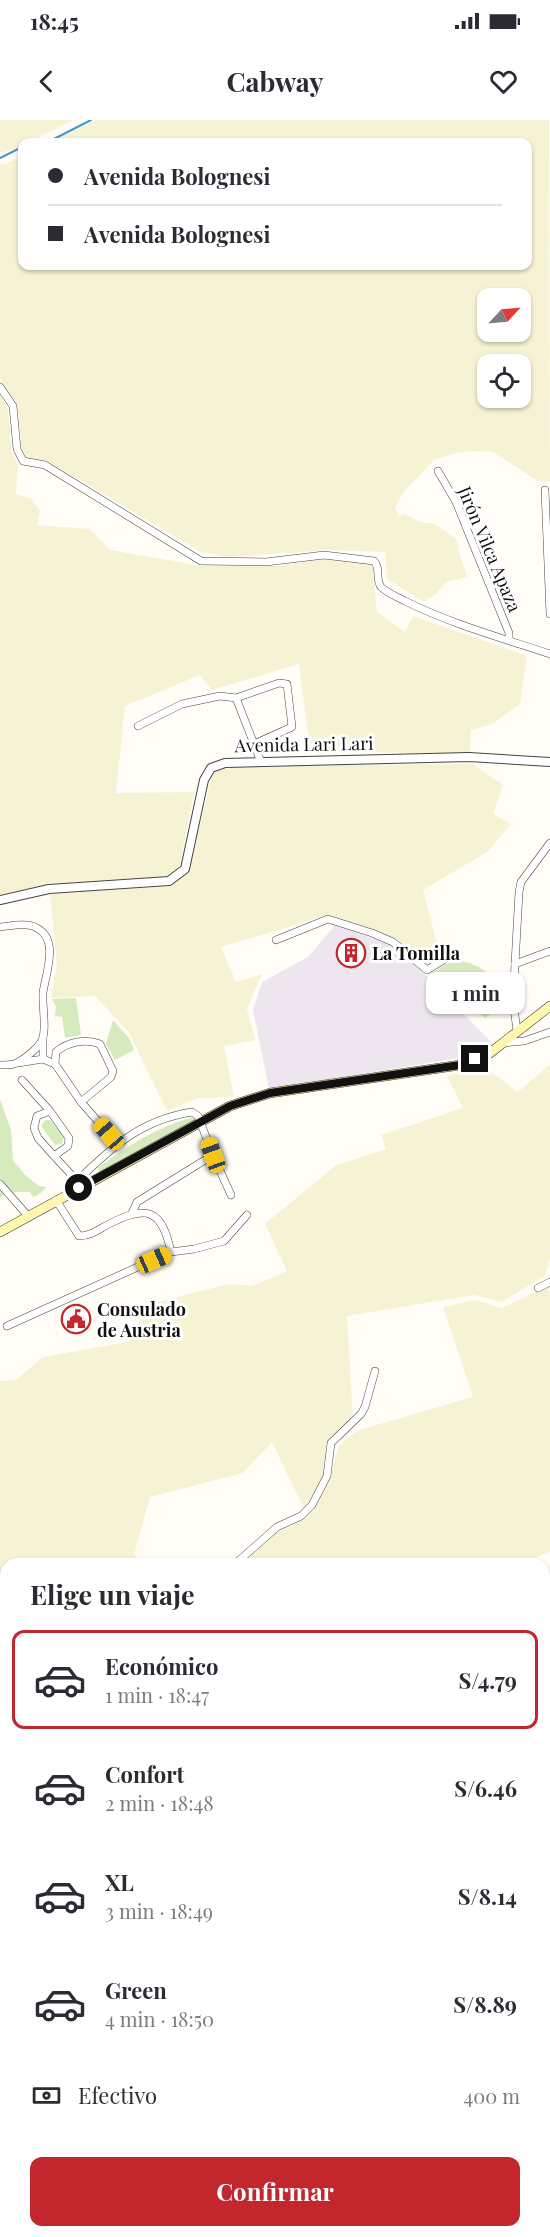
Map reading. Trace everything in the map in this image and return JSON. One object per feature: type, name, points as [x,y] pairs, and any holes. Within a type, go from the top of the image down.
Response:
[{"type":"main road","points":[[0,1232],[56,1200],[78,1184],[230,1106],[270,1093],[460,1065],[490,1053],[550,1006]]},
{"type":"street","points":[[0,387],[13,406],[17,449],[23,461],[45,465],[201,561],[266,562],[324,555],[374,561],[378,565],[379,582],[382,587],[420,609],[550,654]]},
{"type":"street","name":"Jirón Vilca Apaza","points":[[438,471],[456,502],[509,633],[509,640]]},
{"type":"street","points":[[545,490],[550,614]]},
{"type":"street","points":[[138,726],[182,704],[220,696],[236,698],[279,683],[287,684],[292,727],[254,744]]},
{"type":"street","points":[[236,698],[261,762]]},
{"type":"street","name":"Avenida Lari Lari","points":[[0,900],[50,889],[169,881],[185,869],[204,780],[211,768],[225,763],[469,757],[550,762]]},
{"type":"street","points":[[517,1031],[513,1000],[516,915],[521,882],[550,843]]},
{"type":"street","points":[[276,940],[328,919],[393,942],[427,970],[455,953]]},
{"type":"street","points":[[0,927],[28,925],[37,928],[45,935],[48,943],[50,964],[43,993],[43,1059]]},
{"type":"street","points":[[515,964],[550,951]]},
{"type":"street","points":[[504,1043],[524,1041],[550,1032]]},
{"type":"street","points":[[14,1064],[43,1039]]},
{"type":"street","points":[[55,1064],[56,1052],[63,1045],[92,1041],[100,1044],[113,1071],[111,1077],[81,1102]]},
{"type":"street","points":[[0,1065],[43,1059],[55,1064],[81,1102],[117,1143]]},
{"type":"street","points":[[22,1080],[50,1111],[69,1138],[68,1146],[54,1156]]},
{"type":"street","points":[[50,1111],[37,1116],[34,1128],[38,1138],[78,1184],[117,1143],[143,1127],[170,1115],[192,1112],[198,1116],[231,1195]]},
{"type":"street","points":[[132,1213],[137,1202],[213,1155]]},
{"type":"street","points":[[0,1184],[28,1216]]},
{"type":"street","points":[[56,1200],[79,1236],[88,1236],[132,1213],[149,1213],[162,1222],[171,1252]]},
{"type":"street","points":[[7,1326],[171,1252],[224,1241],[247,1215]]},
{"type":"street","points":[[538,1288],[550,1282]]},
{"type":"street","points":[[242,1558],[277,1527],[301,1516],[312,1505],[327,1476],[332,1443],[365,1407],[375,1371]]},
{"type":"shaded area","points":[[0,120],[73,120],[37,138],[18,138],[18,148],[0,153]]},
{"type":"shaded area","points":[[97,120],[549,120],[550,482],[538,481],[493,452],[455,453],[434,460],[405,490],[395,507],[399,516],[405,514],[420,522],[435,524],[455,538],[467,577],[446,582],[436,594],[424,602],[387,579],[385,552],[328,550],[227,557],[201,552],[48,461],[27,458],[22,450],[18,411],[0,379],[0,164],[18,158],[18,270],[532,270],[532,138],[59,138]]},
{"type":"shaded area","points":[[0,394],[8,410],[12,453],[18,465],[16,494],[32,499],[40,511],[37,525],[90,529],[110,550],[196,565],[278,566],[328,558],[372,562],[377,612],[405,632],[413,616],[527,656],[520,704],[492,724],[471,730],[470,754],[310,751],[299,664],[212,690],[200,675],[125,706],[116,793],[194,792],[179,868],[168,877],[49,884],[0,895]]},
{"type":"shaded area","points":[[473,764],[503,785],[493,814],[511,824],[487,852],[423,890],[441,959],[427,967],[395,938],[328,915],[221,947],[236,982],[262,974],[247,1009],[255,1040],[224,1046],[234,1097],[198,1098],[167,1111],[128,1031],[95,996],[51,998],[57,965],[50,894],[170,886],[190,868],[213,771],[250,765]]},
{"type":"shaded area","points":[[335,925],[391,945],[424,973],[493,1044],[466,1057],[269,1089],[253,1010],[262,982],[308,957]]},
{"type":"shaded area","points":[[550,1064],[550,1258],[545,1276],[502,1302],[474,1295],[347,1316],[353,1419],[327,1442],[323,1477],[304,1509],[272,1442],[243,1473],[150,1497],[134,1555],[138,1558],[0,1558],[0,1381],[16,1380],[43,1357],[128,1342],[149,1304],[229,1284],[252,1286],[287,1271],[265,1224],[335,1166],[386,1149],[381,1135],[463,1108],[447,1076],[484,1067],[518,1092]]},
{"type":"shaded area","points":[[548,1286],[550,1296],[550,1551],[535,1558],[246,1558],[274,1534],[302,1521],[314,1510],[328,1484],[339,1445],[359,1430],[473,1397],[443,1307],[475,1300],[502,1308]]},
{"type":"green space","points":[[455,959],[481,968],[490,975],[501,987],[502,1006],[485,1018],[432,973]]},
{"type":"green space","points":[[76,998],[81,1035],[65,1038],[62,1017],[55,1016],[56,1006],[52,999]]},
{"type":"green space","points":[[113,1020],[129,1038],[134,1050],[115,1060],[106,1044]]},
{"type":"green space","points":[[0,1099],[11,1130],[13,1160],[25,1175],[39,1186],[46,1187],[33,1197],[30,1192],[8,1192],[0,1198]]},
{"type":"green space","points":[[193,1117],[197,1120],[100,1173],[98,1168],[131,1145],[167,1126]]},
{"type":"green space","points":[[45,1120],[50,1120],[64,1136],[62,1144],[55,1145],[41,1126]]},
{"type":"waterway","points":[[56,138],[91,120]]},
{"type":"waterway","points":[[0,158],[18,149]]},
{"type":"place","name":"La Tomilla","points":[[351,953]]},
{"type":"place","name":"Consulado de Austria","points":[[76,1319]]},
{"type":"route","points":[[79,1188],[230,1106],[244,1101],[270,1093],[460,1065],[475,1059]]}]
